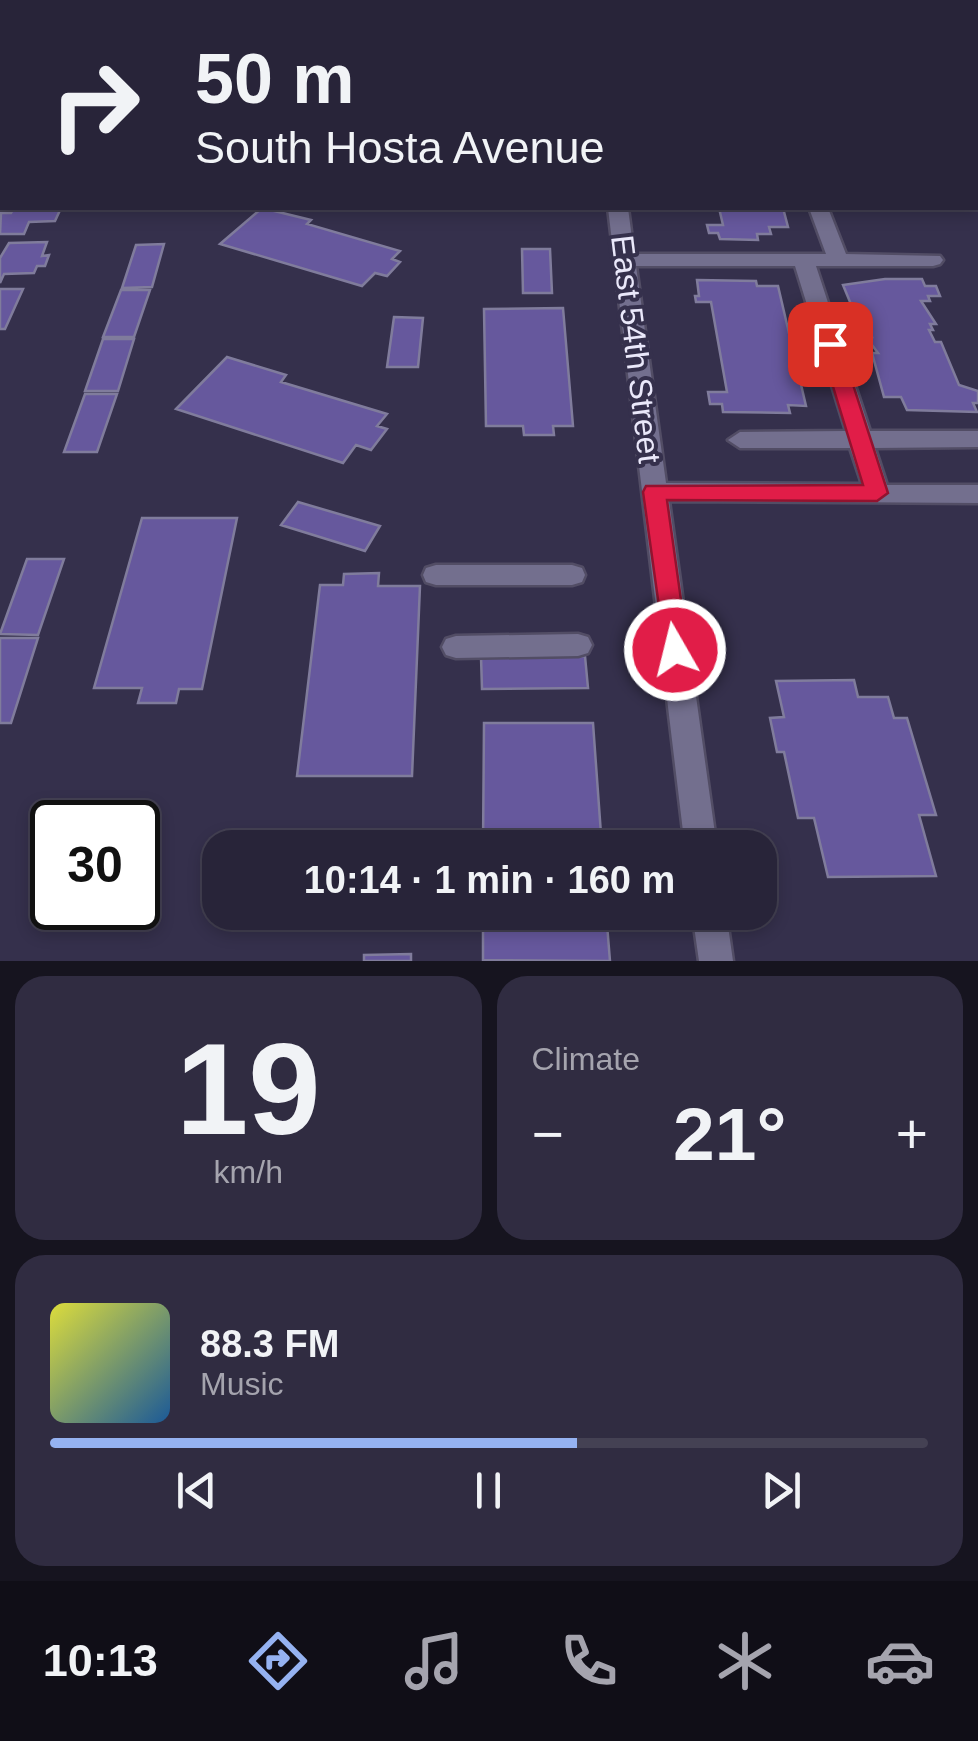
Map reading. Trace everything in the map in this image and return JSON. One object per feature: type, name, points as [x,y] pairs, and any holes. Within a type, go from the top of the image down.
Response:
[{"type":"street","name":"East 54th Street","points":[[618,210],[699,830]]},
{"type":"street","points":[[820,210],[838,259]]},
{"type":"street","points":[[624,260],[933,260]]},
{"type":"street","points":[[803,260],[877,493]]},
{"type":"street","points":[[740,440],[978,439]]},
{"type":"street","points":[[654,492],[978,494]]},
{"type":"street","points":[[436,575],[572,575]]},
{"type":"street","points":[[456,648],[578,645]]},
{"type":"street","points":[[712,930],[716,961]]},
{"type":"building","points":[[60,210],[55,221],[29,222],[24,234],[0,234],[1,213]]},
{"type":"building","points":[[260,210],[270,210],[400,251],[392,259],[400,262],[387,276],[375,273],[362,286],[220,244]]},
{"type":"building","points":[[719,210],[784,210],[788,227],[769,227],[771,234],[757,234],[758,240],[720,239],[718,233],[709,233],[707,225],[723,225]]},
{"type":"building","points":[[47,242],[42,256],[49,255],[45,266],[37,266],[34,273],[4,274],[0,283],[0,258],[9,243]]},
{"type":"building","points":[[164,244],[152,287],[122,288],[136,245]]},
{"type":"building","points":[[522,249],[550,249],[552,293],[523,293]]},
{"type":"building","points":[[922,279],[925,286],[936,286],[940,296],[928,296],[930,301],[921,301],[936,324],[930,324],[933,330],[929,330],[935,342],[941,342],[959,385],[978,391],[978,403],[973,403],[977,412],[907,410],[901,397],[884,397],[872,353],[878,353],[866,337],[872,337],[870,331],[862,331],[843,285]]},
{"type":"building","points":[[697,280],[756,281],[757,286],[778,286],[806,406],[788,405],[790,413],[723,412],[722,404],[710,404],[708,392],[727,392],[711,302],[696,302]]},
{"type":"building","points":[[0,289],[23,289],[5,329],[0,329]]},
{"type":"building","points":[[121,290],[150,290],[134,337],[103,337]]},
{"type":"building","points":[[563,308],[573,426],[553,426],[554,435],[524,435],[523,426],[486,426],[484,309]]},
{"type":"building","points":[[394,317],[423,318],[418,367],[387,367]]},
{"type":"building","points":[[103,339],[134,339],[118,391],[85,391]]},
{"type":"building","points":[[227,357],[286,375],[281,382],[387,414],[377,426],[387,429],[371,450],[356,445],[343,463],[176,409]]},
{"type":"building","points":[[85,394],[117,394],[97,452],[64,452]]},
{"type":"building","points":[[298,502],[380,526],[365,551],[281,525]]},
{"type":"building","points":[[142,518],[237,518],[202,689],[179,689],[176,703],[138,703],[142,688],[94,688]]},
{"type":"building","points":[[27,559],[64,559],[38,635],[0,634]]},
{"type":"building","points":[[379,573],[378,586],[420,586],[412,776],[297,776],[320,585],[343,585],[344,574]]},
{"type":"building","points":[[0,638],[38,638],[11,723],[0,723]]},
{"type":"building","points":[[585,656],[588,688],[482,689],[481,657]]},
{"type":"building","points":[[854,680],[858,697],[888,697],[894,718],[907,718],[936,815],[919,815],[936,876],[828,877],[814,818],[798,818],[784,752],[777,752],[770,718],[784,717],[776,681]]},
{"type":"building","points":[[484,723],[593,723],[601,830],[483,830]]},
{"type":"building","points":[[483,930],[607,930],[610,961],[483,960]]},
{"type":"building","points":[[411,954],[411,961],[364,961],[364,955]]},
{"type":"route","points":[[675,650],[654,492],[877,493],[830,344]]}]
